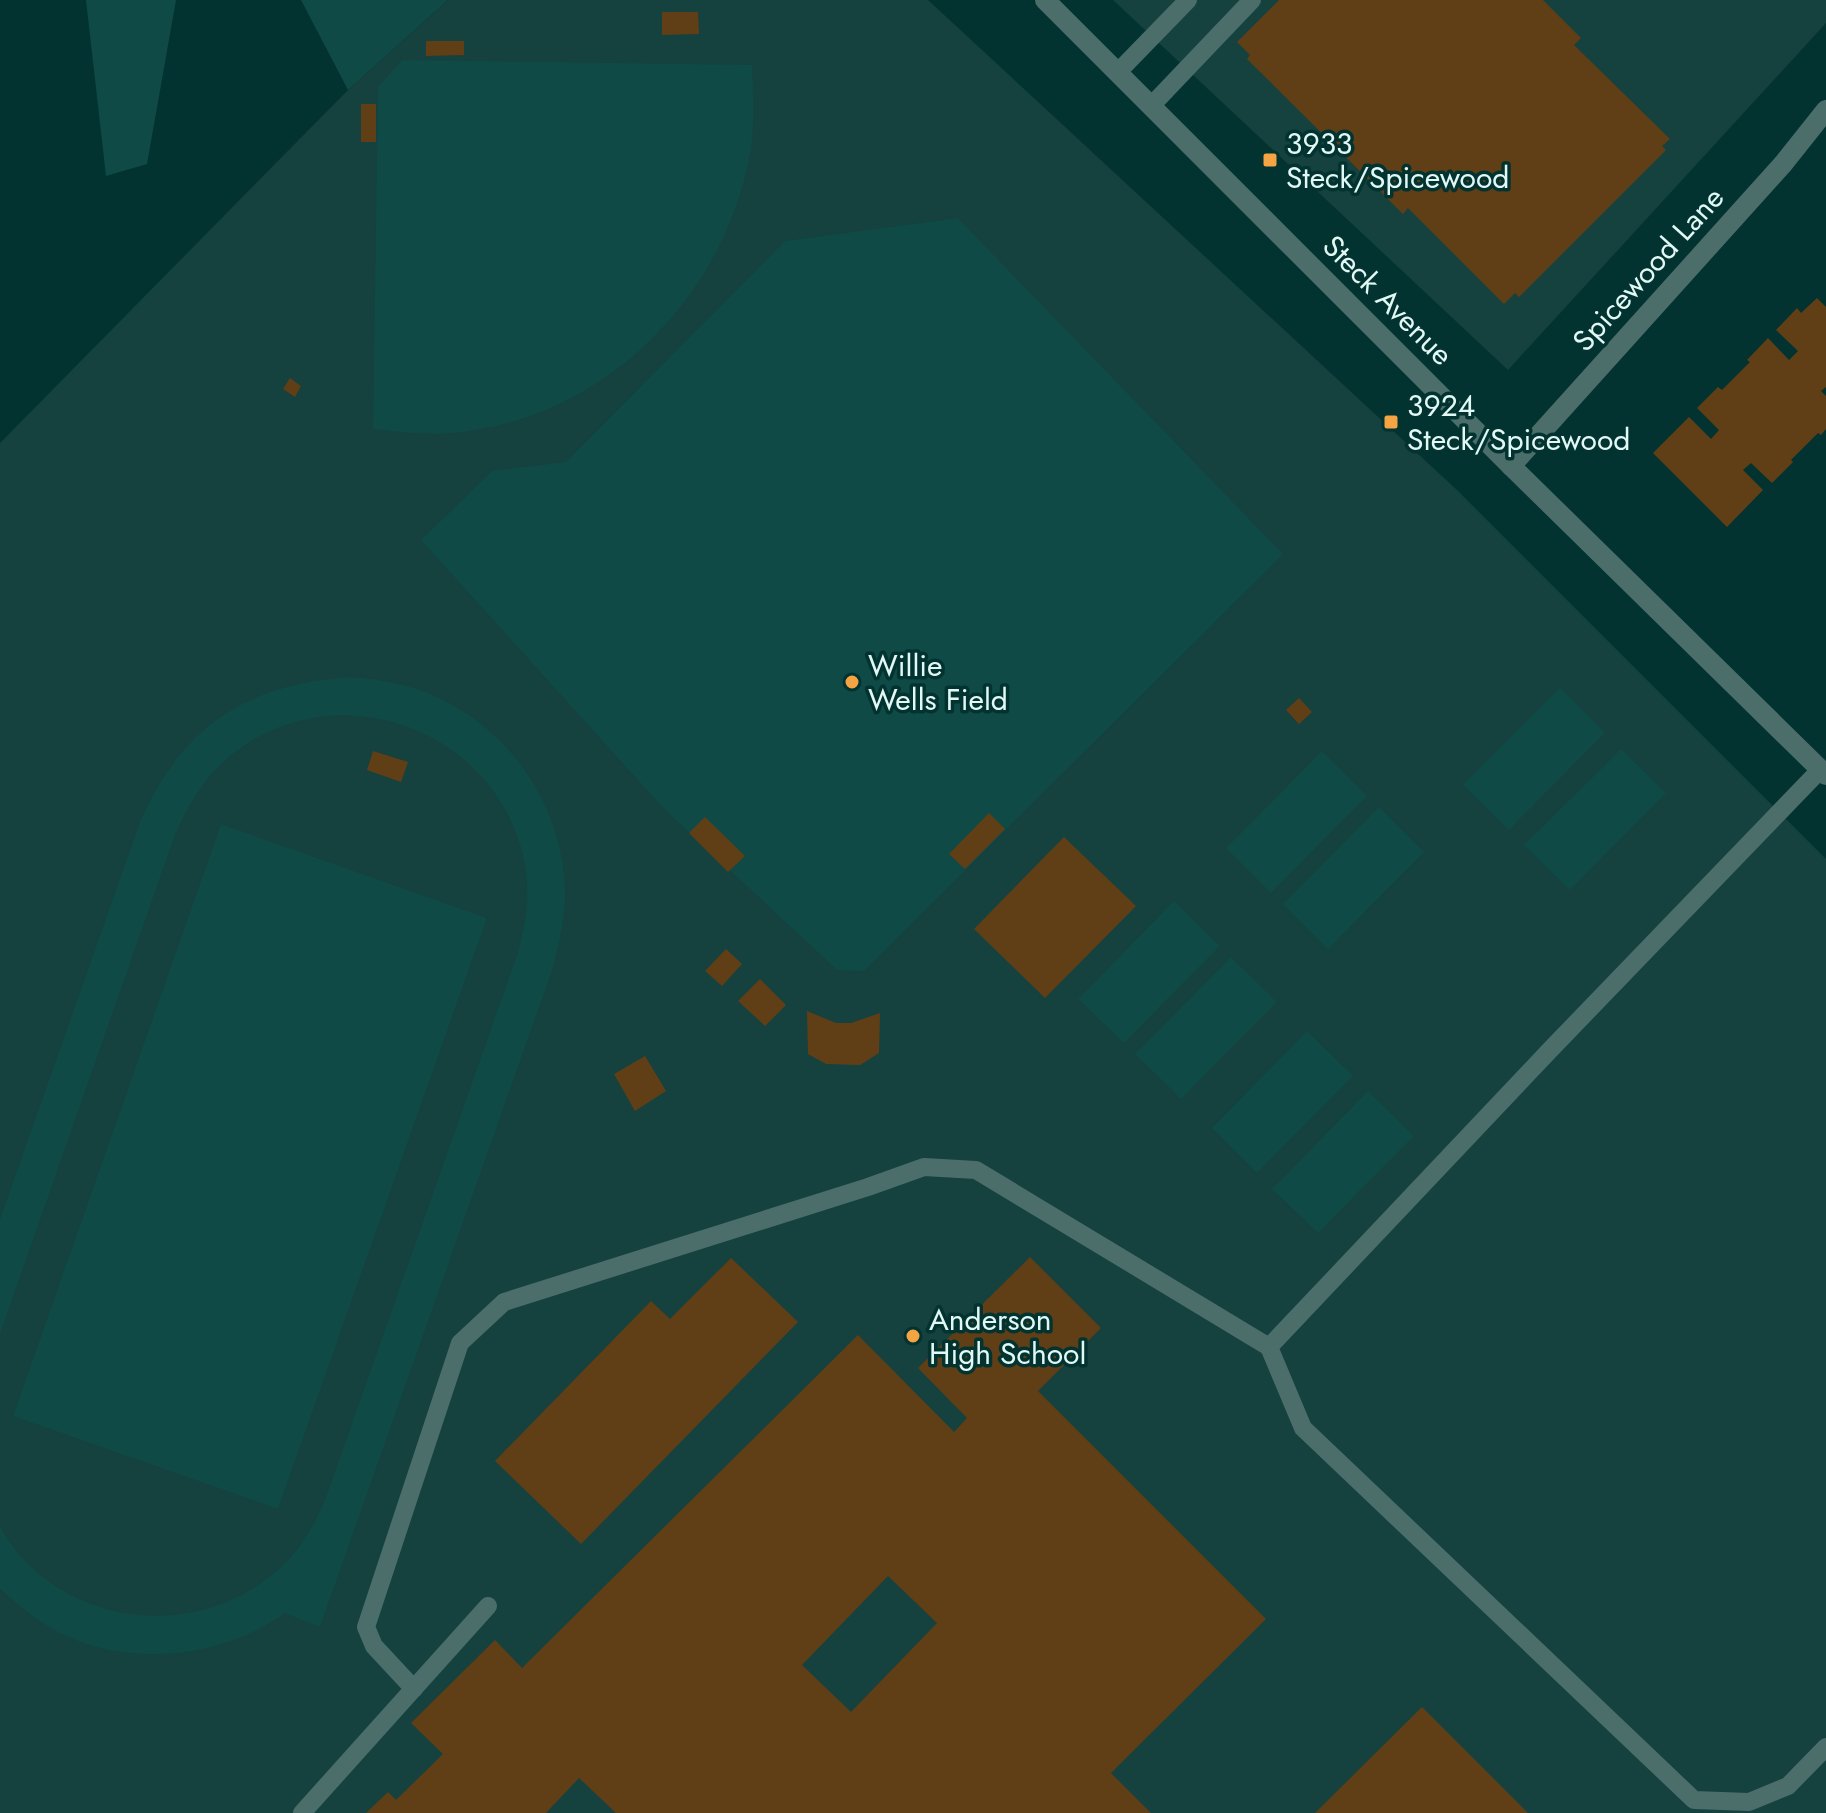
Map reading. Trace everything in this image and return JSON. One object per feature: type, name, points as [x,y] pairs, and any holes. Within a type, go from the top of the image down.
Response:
[{"type":"street","name":"Steck Avenue","points":[[1045,0],[1511,466],[1823,772]]},
{"type":"street","name":"Spicewood Lane","points":[[1511,466],[1783,164],[1826,110]]},
{"type":"lane","points":[[1118,72],[1188,0]]},
{"type":"lane","points":[[1151,106],[1252,0]]},
{"type":"lane","points":[[1269,1347],[1550,1050],[1823,772]]},
{"type":"lane","points":[[414,1689],[374,1646],[366,1627],[460,1343],[504,1302],[924,1167],[976,1170],[1269,1347],[1303,1428],[1694,1800],[1749,1802],[1788,1786],[1826,1747]]},
{"type":"lane","points":[[302,1813],[488,1606]]},
{"type":"shaded area","points":[[86,0],[176,0],[147,164],[106,176]]},
{"type":"shaded area","points":[[301,0],[448,0],[348,90]]},
{"type":"shaded area","name":"Anderson High School","points":[[448,0],[928,0],[1457,490],[1826,859],[1826,1813],[0,1813],[0,443],[348,90]]},
{"type":"shaded area","points":[[1113,0],[1826,0],[1826,23],[1508,370]]},
{"type":"shaded area","points":[[402,60],[752,65],[750,155],[736,208],[713,258],[683,304],[647,344],[605,378],[558,405],[506,424],[452,433],[373,429],[378,87]]},
{"type":"shaded area","name":"Willie Wells Field","points":[[958,218],[1283,554],[864,971],[837,970],[664,809],[421,540],[492,471],[566,462],[785,241]]},
{"type":"shaded area","points":[[351,677],[417,689],[449,703],[478,722],[504,745],[526,771],[556,833],[563,866],[565,901],[553,968],[320,1627],[285,1613],[259,1629],[200,1650],[137,1654],[107,1649],[49,1627],[0,1589],[0,1527],[25,1561],[56,1586],[91,1604],[130,1614],[170,1615],[209,1608],[246,1592],[288,1560],[307,1535],[326,1497],[521,942],[526,915],[526,869],[512,823],[487,783],[460,756],[428,736],[394,723],[358,716],[322,717],[286,725],[252,741],[221,764],[189,806],[175,835],[0,1334],[0,1219],[140,822],[157,788],[176,759],[198,735],[249,700],[314,681]]},
{"type":"shaded area","points":[[1560,688],[1605,733],[1509,830],[1463,785]]},
{"type":"shaded area","points":[[1621,749],[1666,793],[1570,890],[1524,845]]},
{"type":"shaded area","points":[[1322,751],[1367,796],[1271,893],[1226,848]]},
{"type":"shaded area","points":[[1379,807],[1424,852],[1328,949],[1283,904]]},
{"type":"shaded area","points":[[221,824],[487,918],[278,1509],[13,1416]]},
{"type":"shaded area","points":[[1174,901],[1220,946],[1124,1043],[1078,999]]},
{"type":"shaded area","points":[[1231,957],[1277,1002],[1181,1099],[1135,1054]]},
{"type":"shaded area","points":[[1307,1031],[1353,1076],[1257,1173],[1212,1128]]},
{"type":"shaded area","points":[[1368,1091],[1414,1136],[1318,1233],[1272,1189]]},
{"type":"building","points":[[1279,0],[1543,0],[1581,38],[1574,45],[1670,139],[1662,146],[1666,150],[1519,297],[1515,293],[1504,304],[1408,208],[1403,214],[1247,59],[1250,55],[1237,42]]},
{"type":"building","points":[[662,12],[698,12],[699,34],[662,35]]},
{"type":"building","points":[[426,41],[464,41],[464,55],[426,56]]},
{"type":"building","points":[[361,104],[376,104],[376,142],[361,142]]},
{"type":"building","points":[[1817,298],[1826,307],[1826,387],[1821,391],[1826,396],[1826,429],[1791,460],[1793,462],[1772,483],[1751,463],[1743,470],[1763,490],[1727,527],[1653,453],[1689,417],[1711,439],[1719,430],[1697,408],[1718,387],[1722,390],[1750,362],[1747,360],[1768,338],[1789,360],[1798,351],[1776,330],[1797,308],[1801,313]]},
{"type":"building","points":[[290,378],[301,386],[295,397],[283,389]]},
{"type":"building","points":[[1299,698],[1312,712],[1299,724],[1286,710]]},
{"type":"building","points":[[373,751],[408,762],[401,782],[367,770]]},
{"type":"building","points":[[989,813],[1005,829],[965,869],[949,854]]},
{"type":"building","points":[[705,817],[745,856],[728,872],[689,833]]},
{"type":"building","points":[[1064,837],[1136,906],[1045,998],[974,929]]},
{"type":"building","points":[[726,949],[742,964],[722,986],[705,971]]},
{"type":"building","points":[[760,979],[786,1005],[765,1026],[738,1001]]},
{"type":"building","points":[[807,1011],[836,1023],[851,1023],[880,1013],[879,1053],[860,1065],[826,1064],[808,1054]]},
{"type":"building","points":[[645,1056],[666,1091],[635,1111],[614,1074]]},
{"type":"building","points":[[1030,1257],[1101,1328],[1038,1391],[1266,1619],[1111,1773],[1151,1813],[616,1813],[579,1778],[546,1813],[366,1813],[388,1792],[396,1800],[443,1754],[411,1723],[495,1640],[522,1668],[858,1335],[954,1432],[967,1418],[918,1368]],"holes":[[[888,1576],[937,1623],[851,1712],[802,1665]]]},
{"type":"building","points":[[731,1258],[798,1322],[581,1544],[495,1461],[651,1301],[670,1319]]},
{"type":"building","points":[[1422,1707],[1528,1813],[1315,1813]]},
{"type":"place","name":"3933 Steck/Spicewood","points":[[1270,160]]},
{"type":"place","name":"3924 Steck/Spicewood","points":[[1391,422]]},
{"type":"place","name":"Willie Wells Field","points":[[852,682]]},
{"type":"place","name":"Anderson High School","points":[[913,1336]]}]
